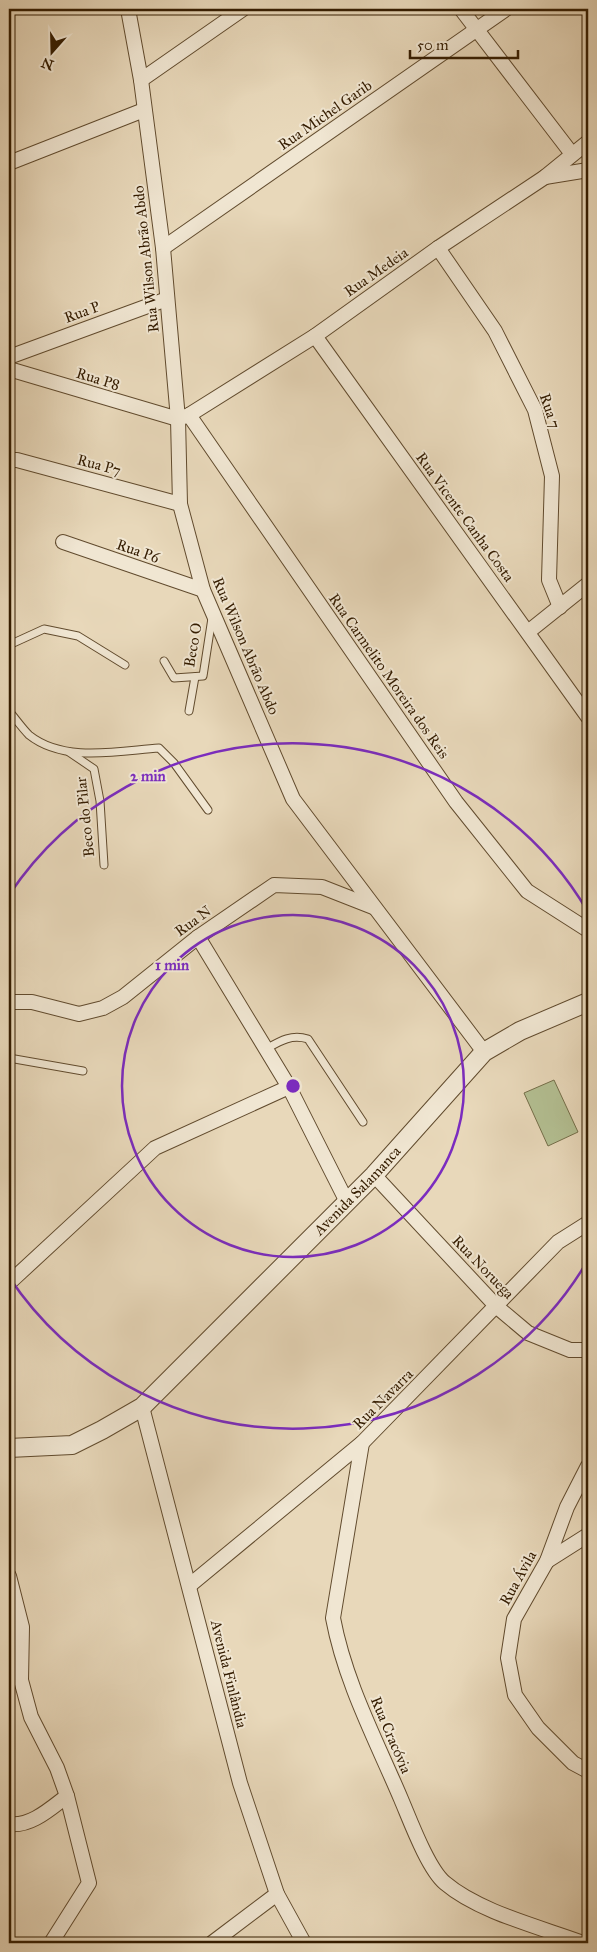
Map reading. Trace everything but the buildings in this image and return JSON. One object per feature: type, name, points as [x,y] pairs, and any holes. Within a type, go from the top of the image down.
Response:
[{"type":"street","name":"Rua Wilson Abrão Abdo","points":[[128,9],[141,80],[163,248],[167,299],[184,417],[180,504],[203,590],[293,799],[484,1052]]},
{"type":"street","points":[[141,80],[243,9]]},
{"type":"street","points":[[461,9],[572,154]]},
{"type":"street","name":"Rua Michel Garib","points":[[163,248],[506,9]]},
{"type":"street","points":[[9,163],[144,110]]},
{"type":"street","name":"Rua Medeia","points":[[184,417],[315,336],[438,248],[545,177],[588,142]]},
{"type":"street","points":[[545,177],[588,170]]},
{"type":"street","name":"Rua 7","points":[[438,248],[495,331],[535,410],[552,476],[549,580],[560,607]]},
{"type":"street","name":"Rua P","points":[[9,357],[167,299]]},
{"type":"street","name":"Rua Vicente Canha Costa","points":[[315,336],[586,710]]},
{"type":"street","name":"Rua P8","points":[[9,369],[184,417]]},
{"type":"street","name":"Rua Carmelito Moreira dos Reis","points":[[184,417],[456,802],[527,891],[588,930]]},
{"type":"street","name":"Rua P7","points":[[9,460],[17,460],[180,504]]},
{"type":"street","name":"Rua P6","points":[[63,542],[203,590]]},
{"type":"street","points":[[528,632],[588,584]]},
{"type":"street","name":"Rua N","points":[[9,1002],[32,1002],[79,1014],[103,1008],[123,996],[198,937],[274,885],[322,888],[373,907]]},
{"type":"street","points":[[198,937],[289,1086],[347,1202]]},
{"type":"street","name":"Avenida Salamanca","points":[[9,1448],[72,1444],[102,1430],[142,1407],[374,1175],[484,1052],[520,1031],[588,1002]]},
{"type":"street","points":[[9,1283],[155,1148],[289,1086]]},
{"type":"street","name":"Rua Noruega","points":[[374,1175],[497,1307],[528,1333],[570,1350],[588,1350]]},
{"type":"street","name":"Rua Navarra","points":[[190,1585],[362,1443],[497,1307],[558,1242],[588,1223]]},
{"type":"street","name":"Avenida Finlândia","points":[[142,1407],[190,1585],[240,1783],[277,1894],[304,1943]]},
{"type":"street","name":"Rua Cracóvia","points":[[362,1443],[333,1618],[338,1646],[349,1678],[423,1849],[443,1882],[476,1904],[583,1943]]},
{"type":"street","name":"Rua Ávila","points":[[588,1466],[567,1508],[547,1561],[514,1619],[508,1658],[515,1695],[538,1728],[573,1763],[588,1771]]},
{"type":"street","points":[[547,1561],[588,1535]]},
{"type":"street","points":[[9,1576],[21,1680],[31,1717],[57,1768],[67,1796],[89,1883],[51,1943]]},
{"type":"street","points":[[9,1824],[14,1825],[40,1817],[67,1796]]},
{"type":"street","points":[[212,1943],[277,1894]]},
{"type":"lane","name":"Beco O","points":[[164,660],[174,678],[203,676],[212,612]]},
{"type":"lane","points":[[9,645],[44,629],[78,636],[125,665]]},
{"type":"lane","name":"Beco O","points":[[189,711],[195,676]]},
{"type":"lane","name":"Beco do Pilar","points":[[9,711],[29,734],[46,744],[68,751],[98,753],[159,748],[174,763],[208,810]]},
{"type":"lane","name":"Beco do Pilar","points":[[68,751],[94,769],[100,801],[104,865]]},
{"type":"lane","points":[[266,1049],[284,1038],[299,1036],[308,1039],[363,1122]]},
{"type":"lane","points":[[9,1058],[83,1071]]},
{"type":"green space","points":[[554,1080],[578,1132],[548,1146],[524,1093]]}]
